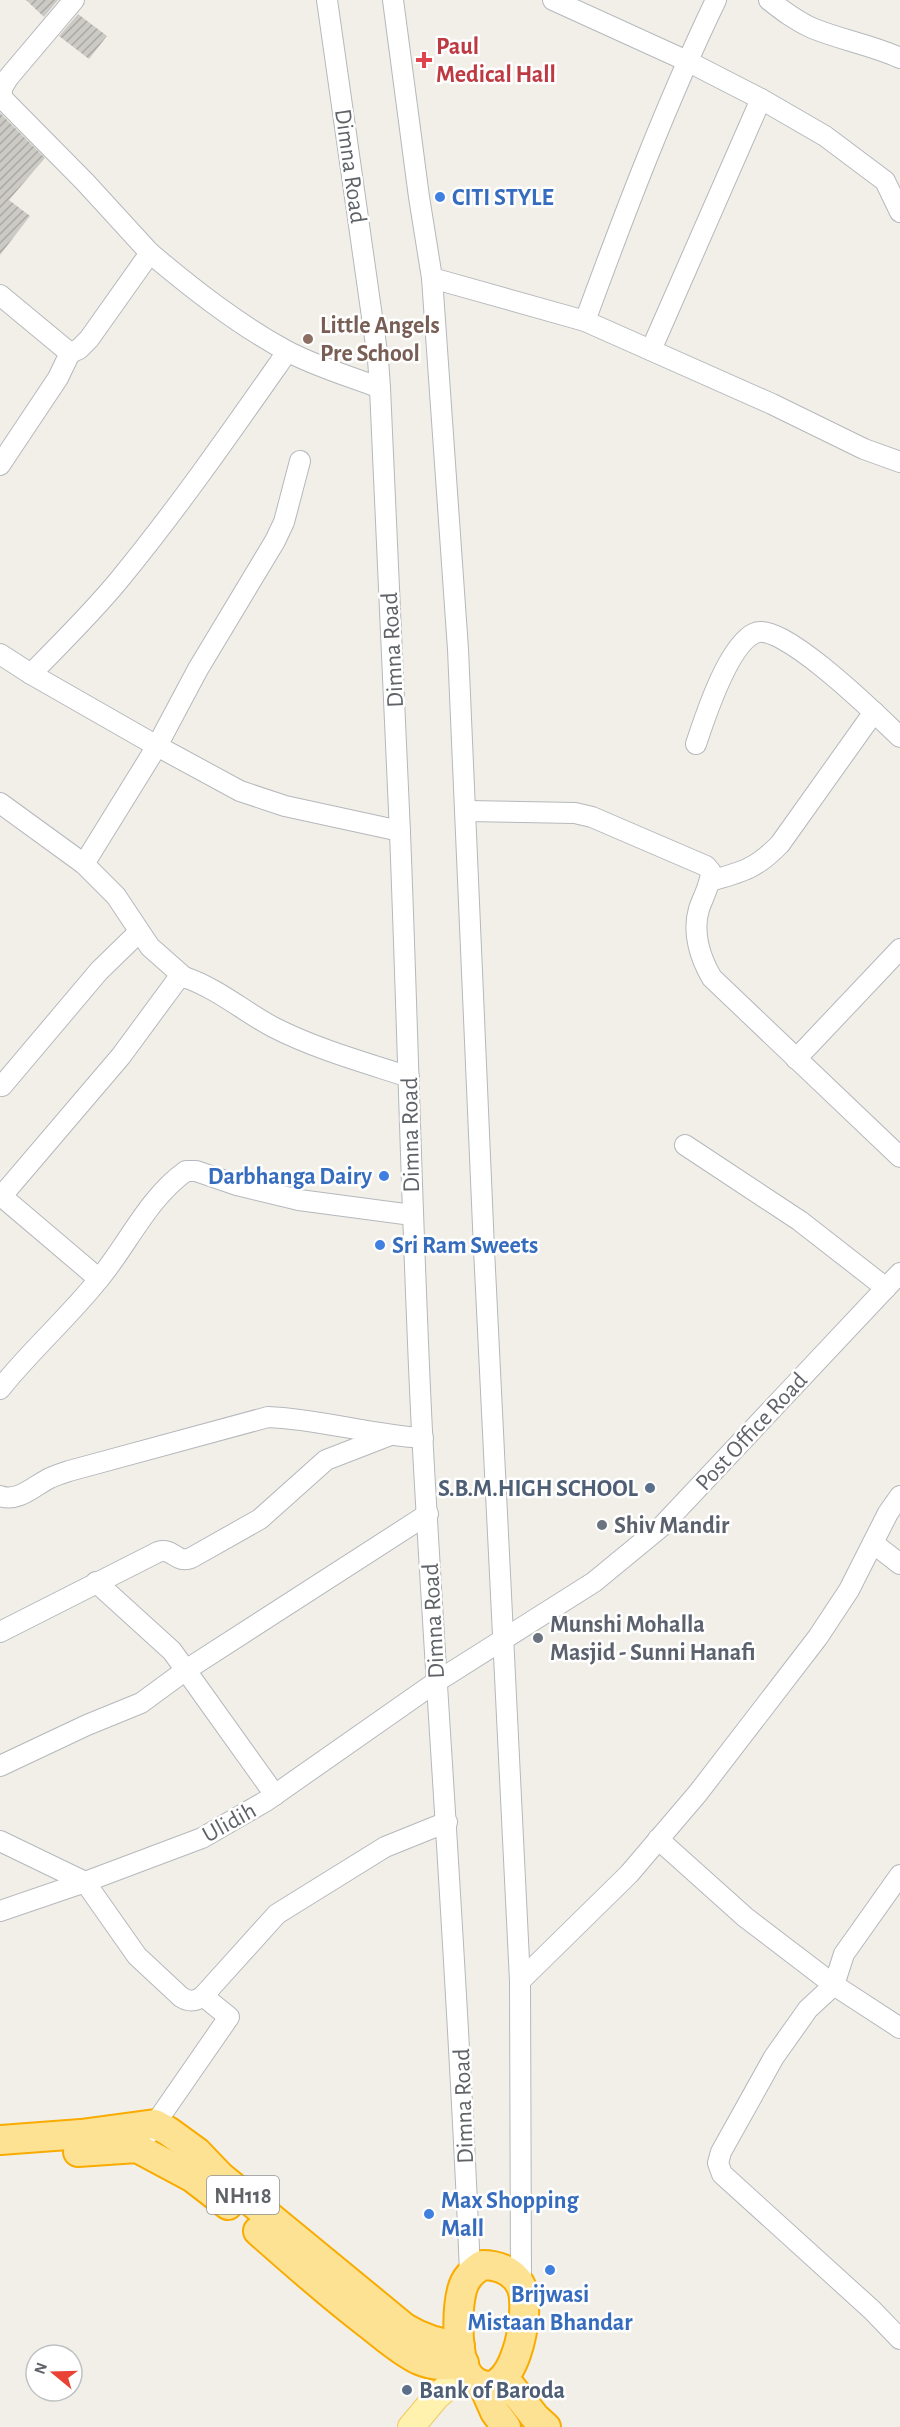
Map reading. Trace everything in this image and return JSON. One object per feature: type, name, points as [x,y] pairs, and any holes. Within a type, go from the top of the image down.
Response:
[{"type":"highway","points":[[0,2140],[81,2134],[155,2124]]},
{"type":"highway","name":"NH118","points":[[155,2124],[197,2152],[220,2176],[405,2328],[420,2338],[436,2343],[475,2369]]},
{"type":"highway","points":[[0,2158],[137,2148]]},
{"type":"highway","name":"NH118","points":[[137,2148],[193,2178],[221,2199],[329,2294],[397,2346],[421,2361],[438,2366],[475,2369]]},
{"type":"highway","points":[[475,2369],[514,2362],[521,2338],[524,2309],[521,2285],[508,2271],[495,2265],[482,2265],[470,2273],[463,2288],[458,2318],[475,2369],[495,2412],[506,2427]]},
{"type":"highway","points":[[475,2369],[546,2427]]},
{"type":"main road","points":[[411,2427],[436,2396],[475,2369]]},
{"type":"street","points":[[74,0],[8,78],[2,88],[2,98],[86,182],[150,253],[201,295],[287,352],[380,388]]},
{"type":"street","name":"Dimna Road","points":[[327,0],[378,359],[380,388],[400,831],[412,1215],[436,1682],[447,1822],[464,2115],[470,2273]]},
{"type":"street","points":[[393,0],[432,278],[458,649],[520,1981],[521,2285]]},
{"type":"street","points":[[553,0],[687,61],[761,99],[825,136],[892,179],[900,212]]},
{"type":"street","points":[[585,321],[622,219],[687,61],[716,0]]},
{"type":"street","points":[[770,0],[789,16],[811,27],[900,58]]},
{"type":"street","points":[[651,350],[761,99]]},
{"type":"street","points":[[0,465],[58,378],[70,353],[79,349],[89,339],[150,253]]},
{"type":"street","points":[[432,278],[585,321],[772,404],[864,449],[900,462]]},
{"type":"street","points":[[0,295],[70,353]]},
{"type":"street","points":[[31,674],[118,582],[199,477],[287,352]]},
{"type":"street","points":[[84,864],[157,746],[203,661],[275,541],[284,522],[300,461]]},
{"type":"street","points":[[696,744],[709,705],[732,659],[745,640],[757,631],[769,632],[804,652],[900,737]]},
{"type":"street","points":[[0,654],[223,783],[285,806],[400,831]]},
{"type":"street","points":[[710,881],[754,866],[763,861],[780,844],[874,712]]},
{"type":"street","points":[[0,803],[84,864],[116,896],[150,947],[184,977],[231,1000],[271,1026],[295,1038],[408,1077]]},
{"type":"street","points":[[466,811],[575,813],[592,817],[698,861],[711,872],[697,921],[702,962],[712,978],[900,1157]]},
{"type":"street","points":[[2,1086],[99,971],[139,932]]},
{"type":"street","points":[[796,1059],[900,949]]},
{"type":"street","points":[[99,1279],[1,1196],[121,1056],[177,980],[184,977]]},
{"type":"street","points":[[685,1146],[800,1221],[886,1288]]},
{"type":"street","points":[[0,1389],[25,1358],[99,1279],[162,1194],[186,1172],[196,1171],[237,1185],[299,1200],[412,1215]]},
{"type":"street","name":"Post Office Road","points":[[436,1682],[594,1582],[662,1526],[900,1273]]},
{"type":"street","points":[[0,1496],[7,1499],[20,1496],[50,1478],[69,1471],[268,1417],[290,1418],[388,1436],[423,1438]]},
{"type":"street","points":[[0,1632],[164,1550],[184,1561],[191,1558],[260,1519],[326,1460],[388,1436]]},
{"type":"street","points":[[520,1981],[628,1874],[698,1793],[818,1637],[849,1590],[888,1513],[900,1496]]},
{"type":"street","points":[[0,1766],[87,1725],[141,1703],[186,1670],[428,1514]]},
{"type":"street","points":[[873,1542],[900,1564]]},
{"type":"street","points":[[96,1582],[172,1651],[275,1795]]},
{"type":"street","name":"Ulidih","points":[[0,1911],[202,1838],[275,1795],[436,1682]]},
{"type":"street","points":[[0,1841],[85,1882],[137,1956],[188,2001],[197,2001],[277,1914],[385,1847],[447,1822]]},
{"type":"street","points":[[658,1839],[745,1917],[834,1985],[900,2028]]},
{"type":"street","points":[[900,1875],[844,1954],[834,1985],[808,2009],[774,2057],[726,2139],[718,2163],[722,2174],[872,2310],[900,2339]]},
{"type":"street","points":[[137,2148],[229,2017],[203,1996]]},
{"type":"building","points":[[26,0],[58,0],[44,17]]},
{"type":"building","points":[[78,14],[107,36],[89,59],[59,36]]},
{"type":"building","points":[[0,113],[45,158],[9,200],[30,216],[0,255]]},
{"type":"place","name":"Paul Medical Hall","points":[[424,60]]},
{"type":"place","name":"CITI STYLE","points":[[440,197]]},
{"type":"place","name":"Little Angels Pre School","points":[[308,339]]},
{"type":"place","name":"Darbhanga Dairy","points":[[384,1176]]},
{"type":"place","name":"Sri Ram Sweets","points":[[380,1245]]},
{"type":"place","name":"S.B.M.HIGH SCHOOL","points":[[650,1488]]},
{"type":"place","name":"Shiv Mandir","points":[[602,1525]]},
{"type":"place","name":"Munshi Mohalla Masjid - Sunni Hanafi","points":[[538,1638]]},
{"type":"place","name":"Max Shopping Mall","points":[[429,2214]]},
{"type":"place","name":"Brijwasi Mistaan Bhandar","points":[[550,2270]]},
{"type":"place","name":"Bank of Baroda","points":[[407,2390]]}]
